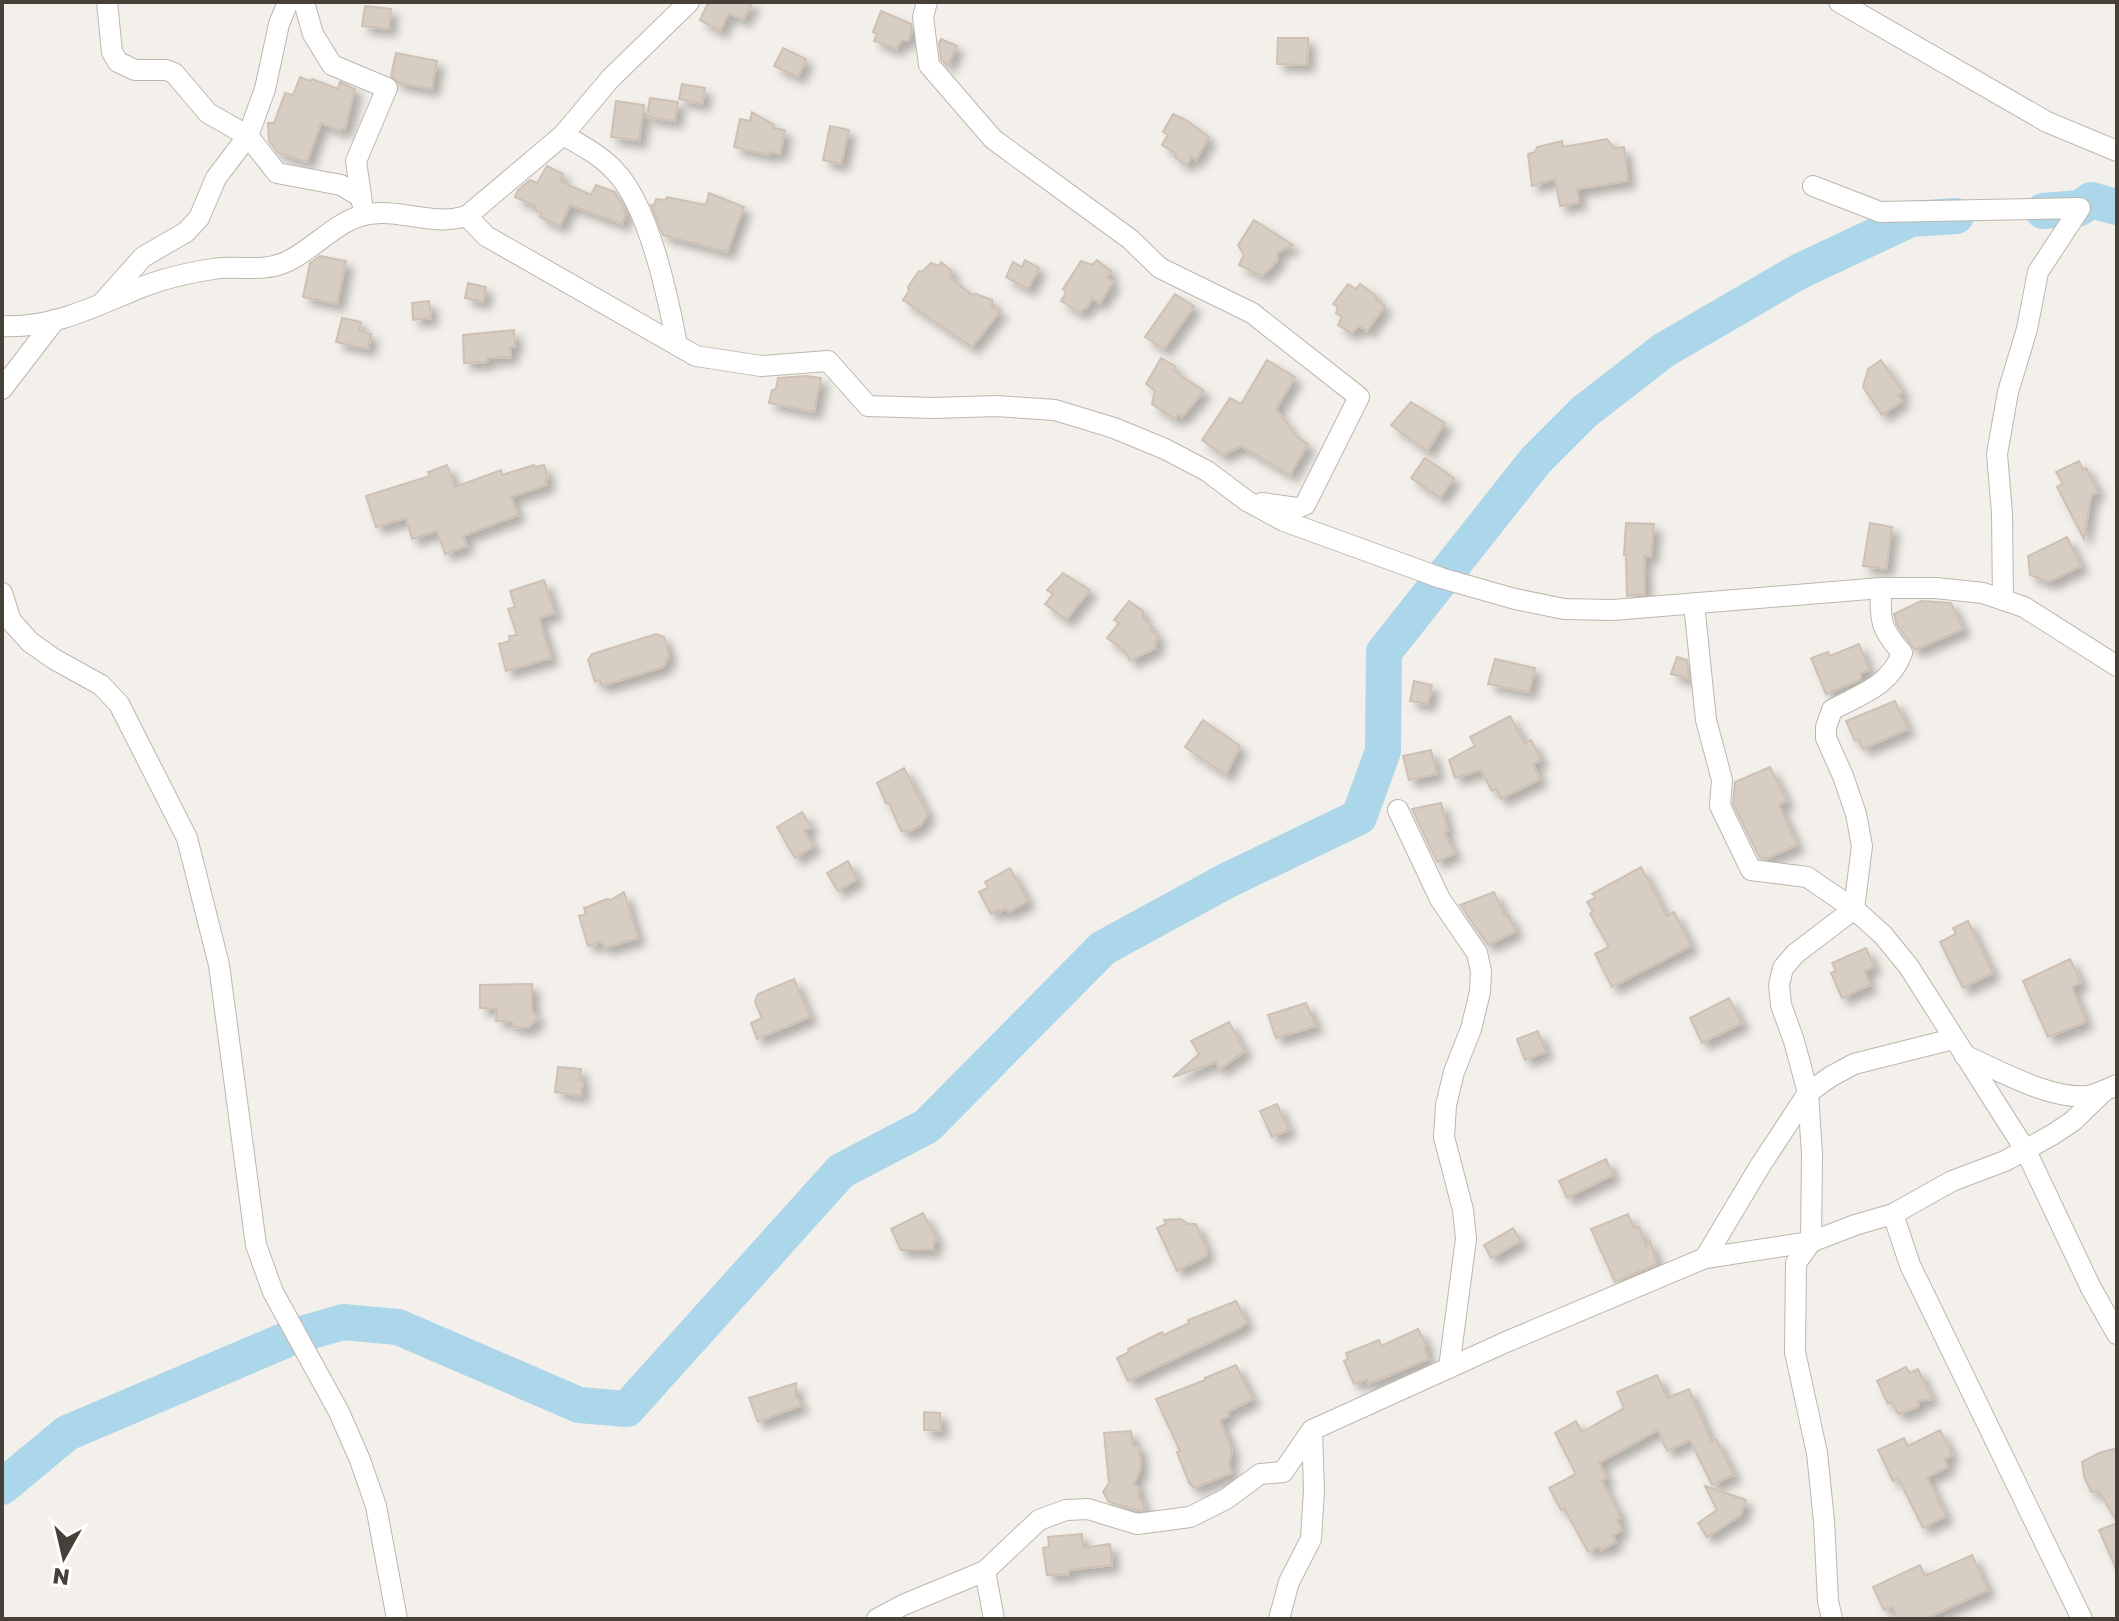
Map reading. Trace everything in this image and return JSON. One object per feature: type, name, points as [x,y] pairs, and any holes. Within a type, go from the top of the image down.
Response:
[{"type":"street","points":[[107,2],[112,52],[118,62],[135,70],[174,73],[208,113],[248,136],[277,173],[341,185],[362,206],[434,222],[467,216],[563,135],[610,79],[689,2]]},
{"type":"street","points":[[99,306],[143,257],[186,232],[199,218],[216,178],[248,136],[265,89],[279,24],[288,2]]},
{"type":"street","points":[[304,2],[313,34],[332,65],[387,88],[356,161],[362,206]]},
{"type":"street","points":[[927,2],[923,17],[929,65],[993,139],[1130,239],[1160,268],[1252,313],[1359,397],[1305,505],[1297,508],[1247,501]]},
{"type":"street","points":[[1839,2],[2047,122],[2117,151]]},
{"type":"street","points":[[563,135],[597,155],[616,172],[630,192],[665,284],[677,345]]},
{"type":"street","points":[[1813,186],[1880,212],[2080,208],[2038,272],[2027,329],[2008,392],[1997,454],[2002,513],[2003,600]]},
{"type":"street","points":[[2,326],[55,320],[175,276],[218,268],[267,268],[285,263],[345,223],[362,206]]},
{"type":"street","points":[[467,216],[486,236],[696,356],[761,366],[828,361],[868,406],[996,406],[1055,410],[1114,428],[1165,449],[1207,471],[1247,501],[1284,521],[1441,578],[1515,599],[1564,609],[1613,610],[1881,588],[1936,588],[1983,593],[2024,607],[2117,666]]},
{"type":"street","points":[[2,389],[55,320]]},
{"type":"street","points":[[1832,1619],[1817,1453],[1795,1352],[1796,1263],[1811,1242],[1812,1154],[1808,1093],[1781,1005],[1779,985],[1783,968],[1795,954],[1854,909],[1862,846],[1856,814],[1826,738],[1826,727],[1832,710],[1874,689],[1896,670],[1902,653],[1880,622],[1881,588]]},
{"type":"street","points":[[2,593],[11,621],[30,642],[101,685],[119,704],[187,838],[219,965],[256,1245],[273,1292],[339,1412],[360,1460],[376,1506],[397,1619]]},
{"type":"street","points":[[1694,604],[1706,720],[1722,780],[1720,806],[1751,870],[1807,877],[1854,909],[1883,935],[1909,967],[2026,1151],[2091,1288],[2117,1334]]},
{"type":"street","points":[[1398,810],[1440,899],[1477,953],[1481,971],[1480,992],[1471,1029],[1454,1072],[1446,1105],[1444,1137],[1463,1210],[1466,1239],[1449,1368]]},
{"type":"street","points":[[1705,1258],[1808,1093],[1854,1064],[1958,1047],[2036,1086],[2087,1096],[2110,1088]]},
{"type":"street","points":[[877,1619],[985,1571],[1039,1520],[1066,1510],[1088,1509],[1137,1524],[1190,1517],[1226,1499],[1260,1474],[1283,1472],[1312,1430],[1705,1258],[1811,1242],[1893,1214],[1952,1181],[2026,1151],[2073,1121],[2110,1088]]},
{"type":"street","points":[[1893,1214],[1910,1265],[2082,1619]]},
{"type":"street","points":[[1279,1619],[1289,1582],[1311,1539],[1314,1490],[1312,1430]]},
{"type":"street","points":[[985,1571],[994,1619]]},
{"type":"building","points":[[706,2],[753,2],[743,20],[729,13],[720,31],[700,20]]},
{"type":"building","points":[[365,6],[391,9],[389,29],[362,26]]},
{"type":"building","points":[[881,11],[911,24],[908,41],[901,41],[896,49],[874,41],[877,34],[873,32]]},
{"type":"building","points":[[1278,38],[1308,38],[1307,65],[1277,64]]},
{"type":"building","points":[[941,39],[957,46],[947,66],[941,59]]},
{"type":"building","points":[[783,48],[806,59],[798,77],[774,66]]},
{"type":"building","points":[[396,53],[437,61],[432,89],[399,83],[391,76]]},
{"type":"building","points":[[300,77],[338,89],[340,82],[355,89],[345,129],[340,131],[321,123],[307,162],[278,153],[269,141],[268,123],[274,123],[285,93],[293,95]]},
{"type":"building","points":[[682,84],[705,88],[702,104],[679,99]]},
{"type":"building","points":[[650,98],[678,102],[675,121],[647,117]]},
{"type":"building","points":[[616,101],[644,105],[639,141],[611,137]]},
{"type":"building","points":[[752,112],[774,125],[773,128],[785,130],[780,154],[770,152],[769,155],[734,147],[740,119],[750,121]]},
{"type":"building","points":[[1173,114],[1209,137],[1196,160],[1192,156],[1186,165],[1162,145],[1168,135],[1163,132]]},
{"type":"building","points":[[830,126],[849,130],[841,164],[823,160]]},
{"type":"building","points":[[1607,139],[1614,148],[1624,147],[1628,181],[1577,189],[1579,203],[1560,206],[1555,179],[1532,186],[1528,154],[1535,152],[1537,147],[1562,141],[1563,147]]},
{"type":"building","points":[[547,166],[563,174],[560,181],[591,195],[596,185],[615,192],[626,213],[622,224],[570,205],[560,226],[540,217],[542,213],[535,210],[536,206],[515,197],[530,180],[537,183]]},
{"type":"building","points":[[709,193],[744,207],[727,252],[663,235],[651,205],[654,206],[656,199],[665,200],[667,197],[706,205]]},
{"type":"building","points":[[1254,220],[1293,245],[1278,252],[1277,261],[1262,276],[1239,265],[1244,255],[1238,245]]},
{"type":"building","points":[[320,256],[346,261],[337,304],[303,297],[310,263]]},
{"type":"building","points":[[1025,260],[1039,268],[1028,289],[1006,277],[1013,262],[1022,267]]},
{"type":"building","points":[[1097,260],[1111,271],[1107,278],[1113,282],[1100,303],[1092,299],[1080,313],[1061,301],[1066,293],[1063,289],[1081,261],[1092,265]]},
{"type":"building","points":[[941,262],[952,271],[950,277],[972,295],[992,300],[992,308],[1001,310],[972,347],[903,300],[919,271],[922,272],[931,263],[939,266]]},
{"type":"building","points":[[468,283],[486,287],[483,302],[465,298]]},
{"type":"building","points":[[1348,284],[1356,289],[1360,284],[1385,306],[1367,331],[1359,326],[1351,333],[1338,325],[1342,317],[1336,313],[1338,307],[1333,304]]},
{"type":"building","points":[[1175,294],[1194,306],[1164,349],[1145,337]]},
{"type":"building","points":[[429,301],[431,318],[413,320],[412,303]]},
{"type":"building","points":[[342,318],[361,322],[359,331],[371,334],[368,349],[336,342]]},
{"type":"building","points":[[514,330],[515,347],[510,347],[511,357],[464,363],[463,335]]},
{"type":"building","points":[[1161,358],[1204,391],[1182,417],[1178,414],[1175,419],[1152,404],[1155,391],[1146,384]]},
{"type":"building","points":[[1267,360],[1295,377],[1276,409],[1297,437],[1308,444],[1290,475],[1241,446],[1223,455],[1202,440],[1230,398],[1241,404]]},
{"type":"building","points":[[1881,360],[1903,392],[1898,395],[1902,401],[1882,415],[1863,387],[1868,369]]},
{"type":"building","points":[[778,378],[821,378],[814,412],[769,403]]},
{"type":"building","points":[[1411,402],[1445,423],[1427,451],[1391,425]]},
{"type":"building","points":[[1425,458],[1454,478],[1440,498],[1411,478]]},
{"type":"building","points":[[2079,461],[2098,492],[2091,496],[2084,539],[2057,487],[2063,484],[2056,472]]},
{"type":"building","points":[[447,465],[455,487],[501,470],[502,475],[534,465],[544,465],[547,485],[511,497],[518,515],[463,536],[467,546],[445,554],[437,531],[412,539],[406,518],[376,527],[366,496],[430,476],[428,472]]},
{"type":"building","points":[[1626,523],[1654,524],[1651,557],[1644,556],[1645,594],[1627,596],[1624,555]]},
{"type":"building","points":[[1870,523],[1892,527],[1886,569],[1863,566]]},
{"type":"building","points":[[2067,537],[2081,566],[2049,582],[2030,575],[2028,556]]},
{"type":"building","points":[[1063,573],[1090,590],[1066,620],[1045,604],[1053,594],[1047,590]]},
{"type":"building","points":[[544,580],[555,613],[539,618],[551,658],[506,671],[499,644],[510,641],[509,636],[517,635],[508,609],[515,607],[510,591]]},
{"type":"building","points":[[1129,601],[1143,611],[1143,618],[1153,627],[1151,631],[1159,636],[1156,648],[1130,661],[1126,652],[1107,638],[1119,623],[1114,620]]},
{"type":"building","points":[[1921,601],[1951,603],[1963,629],[1915,650],[1897,625],[1894,614]]},
{"type":"building","points":[[656,634],[664,637],[669,656],[663,667],[602,686],[600,680],[595,682],[588,660],[592,654]]},
{"type":"building","points":[[1859,644],[1869,670],[1861,673],[1861,679],[1826,694],[1811,658],[1828,652],[1830,656]]},
{"type":"building","points":[[1677,657],[1687,660],[1689,679],[1671,674]]},
{"type":"building","points":[[1495,659],[1535,668],[1529,692],[1488,684]]},
{"type":"building","points":[[1414,681],[1432,685],[1428,704],[1410,701]]},
{"type":"building","points":[[1895,701],[1908,729],[1863,749],[1859,739],[1855,741],[1846,721]]},
{"type":"building","points":[[1510,716],[1525,743],[1531,740],[1541,760],[1533,764],[1540,779],[1501,799],[1496,789],[1492,791],[1481,770],[1455,778],[1449,760],[1475,746],[1470,737]]},
{"type":"building","points":[[1203,720],[1240,746],[1226,775],[1185,747]]},
{"type":"building","points":[[1431,750],[1437,774],[1409,780],[1403,756]]},
{"type":"building","points":[[1770,767],[1787,801],[1779,805],[1797,845],[1766,859],[1760,858],[1733,804],[1735,782]]},
{"type":"building","points":[[904,768],[928,814],[921,825],[908,832],[901,831],[877,783]]},
{"type":"building","points":[[1441,803],[1448,831],[1444,832],[1455,853],[1437,862],[1412,809]]},
{"type":"building","points":[[802,812],[811,827],[804,831],[814,846],[795,858],[777,827]]},
{"type":"building","points":[[848,861],[857,879],[838,891],[827,873]]},
{"type":"building","points":[[1641,867],[1667,916],[1674,912],[1691,946],[1612,987],[1595,954],[1609,947],[1590,914],[1593,911],[1587,902],[1596,897],[1592,894]]},
{"type":"building","points":[[1010,868],[1028,901],[1009,912],[1006,909],[991,914],[979,892],[988,888],[985,882]]},
{"type":"building","points":[[624,892],[638,938],[605,948],[601,942],[588,946],[579,916],[586,914],[584,908],[611,900]]},
{"type":"building","points":[[1494,892],[1516,931],[1488,945],[1460,905]]},
{"type":"building","points":[[1968,921],[1993,973],[1963,988],[1940,942],[1956,934],[1953,928]]},
{"type":"building","points":[[1866,948],[1874,967],[1864,971],[1870,985],[1842,998],[1831,973],[1836,971],[1832,963]]},
{"type":"building","points":[[2070,959],[2081,982],[2072,987],[2086,1022],[2048,1037],[2023,981]]},
{"type":"building","points":[[794,979],[810,1017],[757,1039],[751,1023],[762,1018],[755,1002],[758,994]]},
{"type":"building","points":[[532,984],[532,1011],[538,1018],[528,1028],[512,1027],[512,1022],[496,1021],[497,1009],[480,1008],[480,985]]},
{"type":"building","points":[[1729,998],[1742,1023],[1702,1043],[1690,1018]]},
{"type":"building","points":[[1306,1003],[1316,1026],[1276,1038],[1268,1015]]},
{"type":"building","points":[[1229,1022],[1245,1051],[1219,1070],[1216,1062],[1173,1077],[1199,1054],[1191,1041]]},
{"type":"building","points":[[1538,1031],[1546,1052],[1525,1060],[1517,1039]]},
{"type":"building","points":[[558,1067],[581,1069],[581,1096],[555,1092]]},
{"type":"building","points":[[1277,1104],[1289,1130],[1272,1137],[1260,1111]]},
{"type":"building","points":[[1606,1159],[1613,1175],[1567,1198],[1559,1181]]},
{"type":"building","points":[[923,1213],[937,1240],[933,1242],[934,1250],[901,1250],[891,1229]]},
{"type":"building","points":[[1628,1214],[1634,1228],[1639,1227],[1646,1246],[1650,1241],[1657,1264],[1615,1282],[1591,1229]]},
{"type":"building","points":[[1181,1219],[1188,1224],[1196,1224],[1207,1250],[1206,1256],[1177,1271],[1157,1228],[1166,1224],[1164,1220]]},
{"type":"building","points":[[1513,1228],[1521,1241],[1491,1258],[1484,1245]]},
{"type":"building","points":[[1236,1301],[1247,1322],[1240,1328],[1128,1381],[1117,1358],[1129,1352],[1128,1349]]},
{"type":"building","points":[[1418,1329],[1427,1346],[1424,1348],[1429,1359],[1368,1384],[1367,1379],[1354,1384],[1344,1361],[1348,1359],[1346,1353],[1379,1340],[1381,1346]]},
{"type":"building","points":[[1236,1365],[1253,1399],[1227,1412],[1229,1416],[1220,1420],[1232,1450],[1229,1465],[1232,1473],[1194,1488],[1189,1483],[1177,1452],[1180,1451],[1156,1399]]},
{"type":"building","points":[[1906,1367],[1910,1373],[1918,1369],[1932,1399],[1919,1401],[1918,1407],[1898,1414],[1892,1402],[1888,1404],[1877,1381]]},
{"type":"building","points":[[1657,1375],[1667,1398],[1689,1389],[1711,1441],[1716,1439],[1734,1475],[1712,1485],[1690,1440],[1667,1451],[1658,1430],[1599,1463],[1607,1478],[1602,1481],[1621,1518],[1617,1520],[1622,1530],[1613,1535],[1616,1542],[1601,1550],[1599,1546],[1588,1552],[1564,1508],[1561,1510],[1549,1488],[1576,1474],[1555,1433],[1576,1421],[1582,1432],[1624,1408],[1617,1392]]},
{"type":"building","points":[[796,1383],[796,1397],[802,1405],[758,1422],[749,1398]]},
{"type":"building","points":[[924,1412],[940,1413],[941,1431],[924,1430]]},
{"type":"building","points":[[1940,1430],[1952,1455],[1944,1459],[1948,1467],[1927,1477],[1946,1516],[1923,1528],[1898,1478],[1893,1481],[1878,1450],[1904,1438],[1908,1446]]},
{"type":"building","points":[[1131,1431],[1133,1446],[1139,1445],[1141,1468],[1134,1484],[1140,1489],[1138,1497],[1143,1502],[1144,1510],[1138,1511],[1109,1502],[1103,1492],[1109,1483],[1104,1433]]},
{"type":"building","points":[[2117,1448],[2117,1522],[2099,1491],[2091,1492],[2082,1462]]},
{"type":"building","points":[[1705,1486],[1746,1500],[1741,1515],[1707,1537],[1698,1523],[1717,1510]]},
{"type":"building","points":[[2117,1523],[2117,1571],[2099,1530]]},
{"type":"building","points":[[1082,1534],[1083,1548],[1110,1544],[1112,1565],[1047,1575],[1043,1548],[1049,1547],[1048,1537]]},
{"type":"building","points":[[1972,1555],[1988,1590],[1925,1619],[1898,1619],[1892,1607],[1884,1610],[1873,1587],[1920,1565],[1925,1576]]},
{"type":"waterway","points":[[2043,211],[2080,208],[2091,200],[2117,207]]},
{"type":"waterway","points":[[2,1487],[67,1433],[295,1336],[343,1322],[398,1327],[579,1405],[627,1409],[841,1171],[927,1126],[1103,948],[1226,881],[1359,817],[1383,751],[1384,652],[1536,460],[1584,412],[1664,350],[1800,271],[1911,219],[1956,216]]}]
